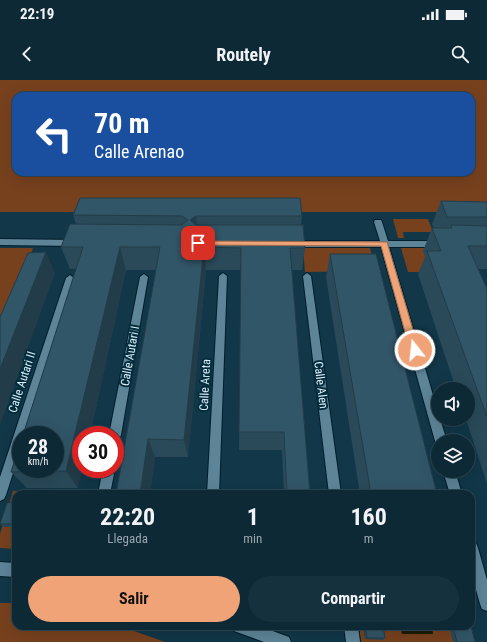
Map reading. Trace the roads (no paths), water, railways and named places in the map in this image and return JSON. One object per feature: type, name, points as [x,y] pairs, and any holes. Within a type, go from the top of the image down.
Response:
[{"type":"street","points":[[378,222],[439,434]]},
{"type":"street","points":[[0,242],[82,243]]},
{"type":"street","points":[[284,244],[450,244]]},
{"type":"street","name":"Calle Areta","points":[[213,490],[223,276]]},
{"type":"street","name":"Calle Alen","points":[[307,276],[334,490]]},
{"type":"street","name":"Calle Autari I","points":[[117,426],[144,277]]},
{"type":"street","name":"Calle Autari II","points":[[0,495],[70,278]]},
{"type":"street","points":[[105,490],[107,478]]},
{"type":"street","points":[[451,478],[455,490]]},
{"type":"street","points":[[475,562],[487,604]]},
{"type":"street","points":[[0,569],[12,570]]},
{"type":"street","points":[[250,630],[284,642]]},
{"type":"street","points":[[352,630],[353,642]]}]
